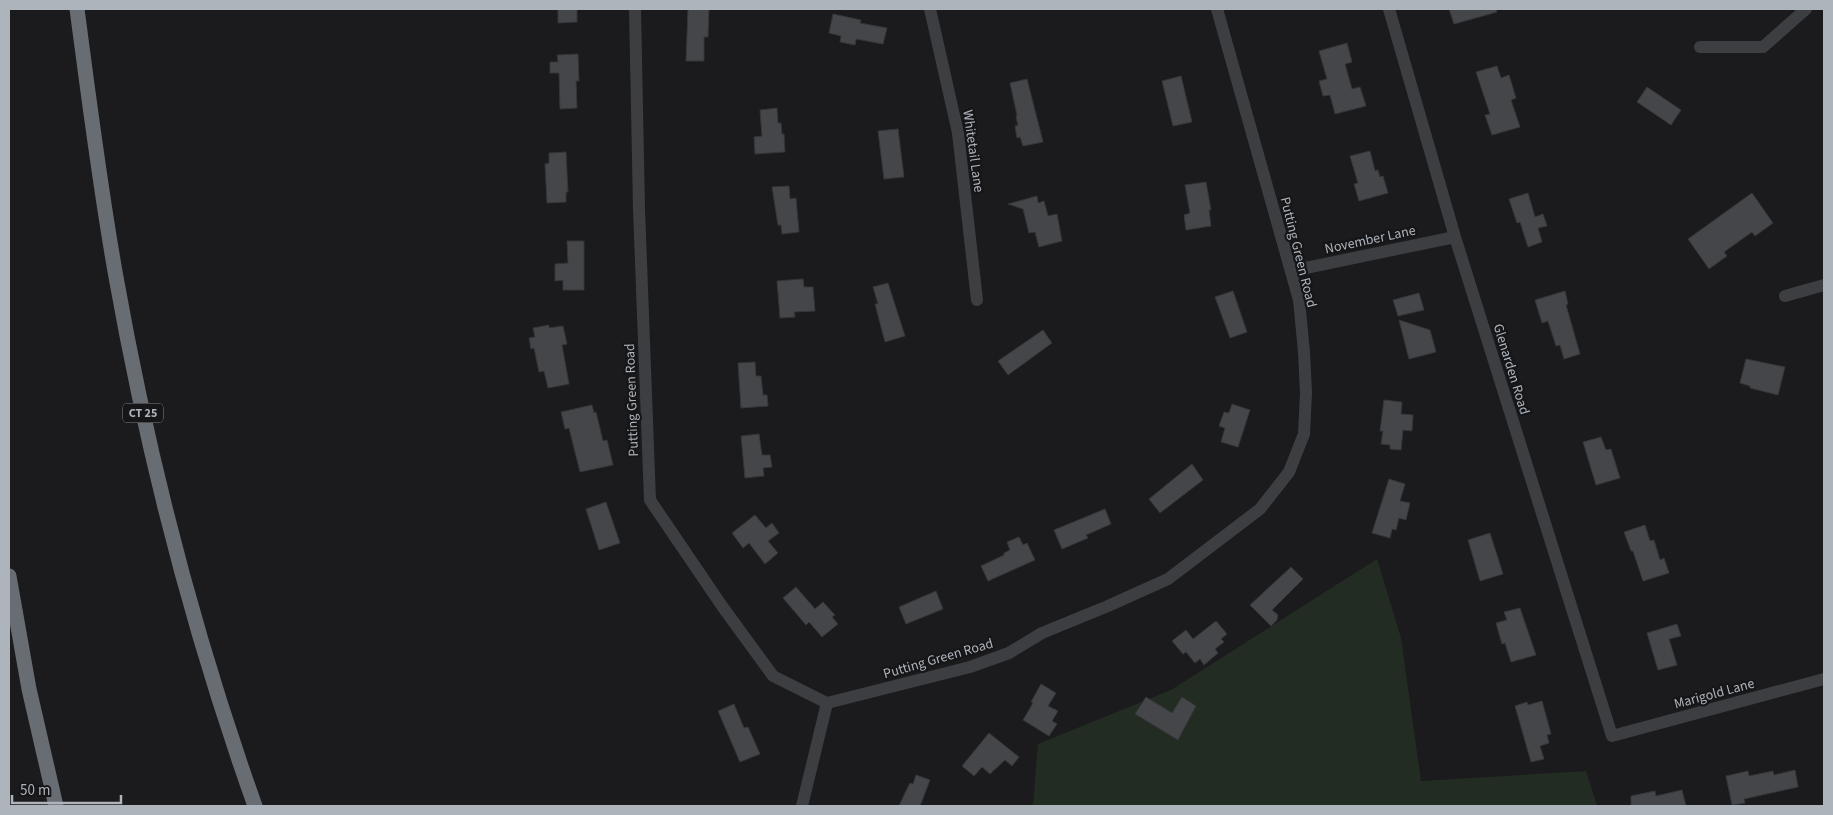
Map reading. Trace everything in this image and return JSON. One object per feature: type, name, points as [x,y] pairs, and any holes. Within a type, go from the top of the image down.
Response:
[{"type":"highway","name":"CT 25","points":[[77,9],[107,227],[149,439],[188,593],[218,695],[255,806]]},
{"type":"highway","points":[[9,576],[29,689],[56,806]]},
{"type":"street","name":"Putting Green Road","points":[[635,9],[638,208],[650,500],[722,606],[773,676],[828,703],[970,667],[1009,653],[1042,633],[1168,579],[1260,509],[1289,472],[1304,434],[1306,393],[1304,352],[1298,300],[1217,9]]},
{"type":"street","name":"Whitetail Lane","points":[[930,9],[958,133],[977,300]]},
{"type":"street","name":"Glenarden Road","points":[[1389,9],[1455,237],[1612,736]]},
{"type":"street","points":[[1700,47],[1763,47],[1806,9]]},
{"type":"street","name":"November Lane","points":[[1291,271],[1455,237]]},
{"type":"street","points":[[1785,296],[1824,285]]},
{"type":"street","name":"Marigold Lane","points":[[1612,736],[1824,679]]},
{"type":"street","points":[[802,806],[828,703]]},
{"type":"shaded area","points":[[1377,559],[1401,638],[1421,781],[1586,771],[1597,806],[1033,806],[1038,744],[1171,690]]},
{"type":"building","points":[[558,9],[577,9],[577,22],[558,23]]},
{"type":"building","points":[[688,9],[709,9],[708,37],[704,37],[704,61],[686,61]]},
{"type":"building","points":[[1449,9],[1496,9],[1497,12],[1454,24]]},
{"type":"building","points":[[833,14],[861,20],[860,23],[887,28],[883,44],[856,39],[855,45],[840,42],[841,36],[829,33]]},
{"type":"building","points":[[1347,43],[1352,62],[1345,64],[1352,89],[1360,87],[1366,106],[1335,114],[1330,95],[1323,96],[1319,81],[1327,79],[1319,51]]},
{"type":"building","points":[[578,54],[577,108],[560,109],[559,73],[550,73],[550,62],[558,62],[557,55]]},
{"type":"building","points":[[1497,66],[1501,78],[1509,75],[1516,98],[1511,100],[1520,127],[1492,135],[1485,115],[1490,114],[1476,72]]},
{"type":"building","points":[[1181,76],[1192,122],[1173,126],[1162,81]]},
{"type":"building","points":[[1027,79],[1043,142],[1023,146],[1020,137],[1017,138],[1015,126],[1018,125],[1017,115],[1010,83]]},
{"type":"building","points":[[1647,87],[1681,110],[1671,125],[1637,102]]},
{"type":"building","points":[[777,108],[778,123],[781,123],[782,134],[784,134],[785,152],[755,154],[754,137],[762,136],[760,110]]},
{"type":"building","points":[[898,129],[904,177],[884,179],[878,131]]},
{"type":"building","points":[[1370,151],[1375,171],[1378,170],[1380,177],[1383,176],[1388,193],[1359,201],[1354,184],[1358,183],[1350,156]]},
{"type":"building","points":[[566,152],[568,192],[566,192],[566,202],[547,203],[545,164],[549,163],[549,153]]},
{"type":"building","points":[[1206,182],[1211,210],[1209,210],[1211,226],[1186,230],[1184,215],[1190,213],[1185,185]]},
{"type":"building","points":[[789,186],[790,199],[796,198],[799,232],[782,234],[781,225],[778,225],[772,187]]},
{"type":"building","points":[[1528,193],[1535,217],[1543,214],[1547,226],[1538,228],[1542,242],[1528,247],[1520,222],[1517,223],[1509,199]]},
{"type":"building","points":[[1752,193],[1773,223],[1755,236],[1752,232],[1724,252],[1727,256],[1709,269],[1688,239]]},
{"type":"building","points":[[1037,196],[1038,203],[1044,201],[1048,216],[1057,214],[1062,241],[1039,247],[1035,232],[1029,233],[1023,209],[1008,204]]},
{"type":"building","points":[[567,241],[584,241],[584,290],[563,290],[563,280],[555,281],[555,264],[568,263]]},
{"type":"building","points":[[803,279],[804,287],[813,287],[815,311],[794,312],[795,317],[780,318],[777,281]]},
{"type":"building","points":[[888,283],[905,336],[885,342],[875,304],[878,304],[873,287]]},
{"type":"building","points":[[1233,291],[1247,332],[1230,338],[1215,297]]},
{"type":"building","points":[[1565,291],[1568,304],[1566,305],[1580,354],[1564,359],[1560,345],[1556,346],[1548,321],[1542,323],[1535,300]]},
{"type":"building","points":[[1419,293],[1424,310],[1398,316],[1393,300]]},
{"type":"building","points":[[1399,320],[1430,330],[1436,352],[1409,359]]},
{"type":"building","points":[[549,325],[549,328],[563,326],[567,344],[562,345],[569,384],[548,388],[544,371],[539,372],[534,348],[531,349],[529,338],[535,337],[533,328]]},
{"type":"building","points":[[1043,330],[1052,343],[1008,375],[998,361]]},
{"type":"building","points":[[1746,359],[1785,367],[1778,395],[1750,388],[1750,386],[1740,383]]},
{"type":"building","points":[[755,362],[756,376],[761,376],[763,395],[767,395],[768,406],[741,408],[738,363]]},
{"type":"building","points":[[1384,400],[1402,402],[1401,414],[1413,415],[1412,431],[1403,430],[1401,450],[1390,449],[1390,445],[1381,444],[1383,431],[1380,431]]},
{"type":"building","points":[[1232,404],[1250,410],[1238,447],[1221,442],[1225,428],[1219,426],[1224,412],[1229,413]]},
{"type":"building","points":[[592,405],[594,413],[596,412],[603,441],[607,440],[613,465],[580,472],[569,428],[565,429],[561,412]]},
{"type":"building","points":[[759,434],[762,455],[770,455],[772,467],[763,468],[764,476],[745,478],[741,436]]},
{"type":"building","points":[[1601,437],[1606,450],[1611,449],[1620,478],[1596,485],[1583,442]]},
{"type":"building","points":[[1192,464],[1203,480],[1160,513],[1149,499]]},
{"type":"building","points":[[1389,479],[1405,484],[1400,501],[1410,503],[1406,520],[1399,518],[1396,530],[1392,529],[1390,538],[1372,533]]},
{"type":"building","points":[[606,502],[620,543],[599,550],[586,509]]},
{"type":"building","points":[[1105,509],[1111,524],[1086,535],[1088,538],[1062,549],[1054,530]]},
{"type":"building","points":[[755,515],[766,528],[772,523],[779,533],[768,541],[778,553],[765,564],[749,543],[743,548],[732,533]]},
{"type":"building","points":[[1645,525],[1650,541],[1654,540],[1660,560],[1664,558],[1669,573],[1643,581],[1633,551],[1631,551],[1624,532]]},
{"type":"building","points":[[1490,533],[1503,574],[1480,581],[1468,540]]},
{"type":"building","points":[[1019,537],[1023,545],[1027,543],[1035,560],[988,581],[981,566],[1004,555],[1004,553],[1010,550],[1007,542]]},
{"type":"building","points":[[1291,567],[1303,579],[1272,610],[1278,615],[1277,620],[1271,626],[1250,605]]},
{"type":"building","points":[[796,587],[815,609],[823,602],[835,615],[832,617],[838,624],[822,637],[809,622],[806,625],[783,598]]},
{"type":"building","points":[[936,591],[943,609],[906,624],[899,607]]},
{"type":"building","points":[[1520,608],[1536,655],[1511,662],[1505,643],[1502,644],[1496,623],[1507,620],[1504,612]]},
{"type":"building","points":[[1216,621],[1227,634],[1221,639],[1224,642],[1215,649],[1218,653],[1204,665],[1200,659],[1195,663],[1186,652],[1183,654],[1172,641],[1186,630],[1193,639]]},
{"type":"building","points":[[1677,624],[1681,636],[1669,639],[1677,665],[1658,670],[1647,633]]},
{"type":"building","points":[[1041,684],[1056,693],[1048,706],[1058,711],[1052,721],[1057,724],[1049,736],[1023,720]]},
{"type":"building","points":[[1146,697],[1172,713],[1182,697],[1196,706],[1178,740],[1135,714]]},
{"type":"building","points":[[1542,701],[1551,734],[1547,735],[1549,743],[1540,746],[1544,759],[1531,762],[1515,706],[1527,702],[1528,705]]},
{"type":"building","points":[[734,704],[744,728],[748,727],[760,754],[740,762],[718,711]]},
{"type":"building","points":[[989,733],[1019,757],[1012,766],[1005,760],[990,774],[982,767],[974,776],[962,766]]},
{"type":"building","points":[[1795,770],[1798,787],[1744,799],[1745,803],[1732,805],[1726,776],[1748,771],[1749,776],[1773,771],[1774,775]]},
{"type":"building","points":[[916,775],[930,780],[920,806],[899,806],[910,783],[913,784]]},
{"type":"building","points":[[1682,790],[1686,806],[1631,806],[1631,796],[1655,791],[1656,796]]}]
